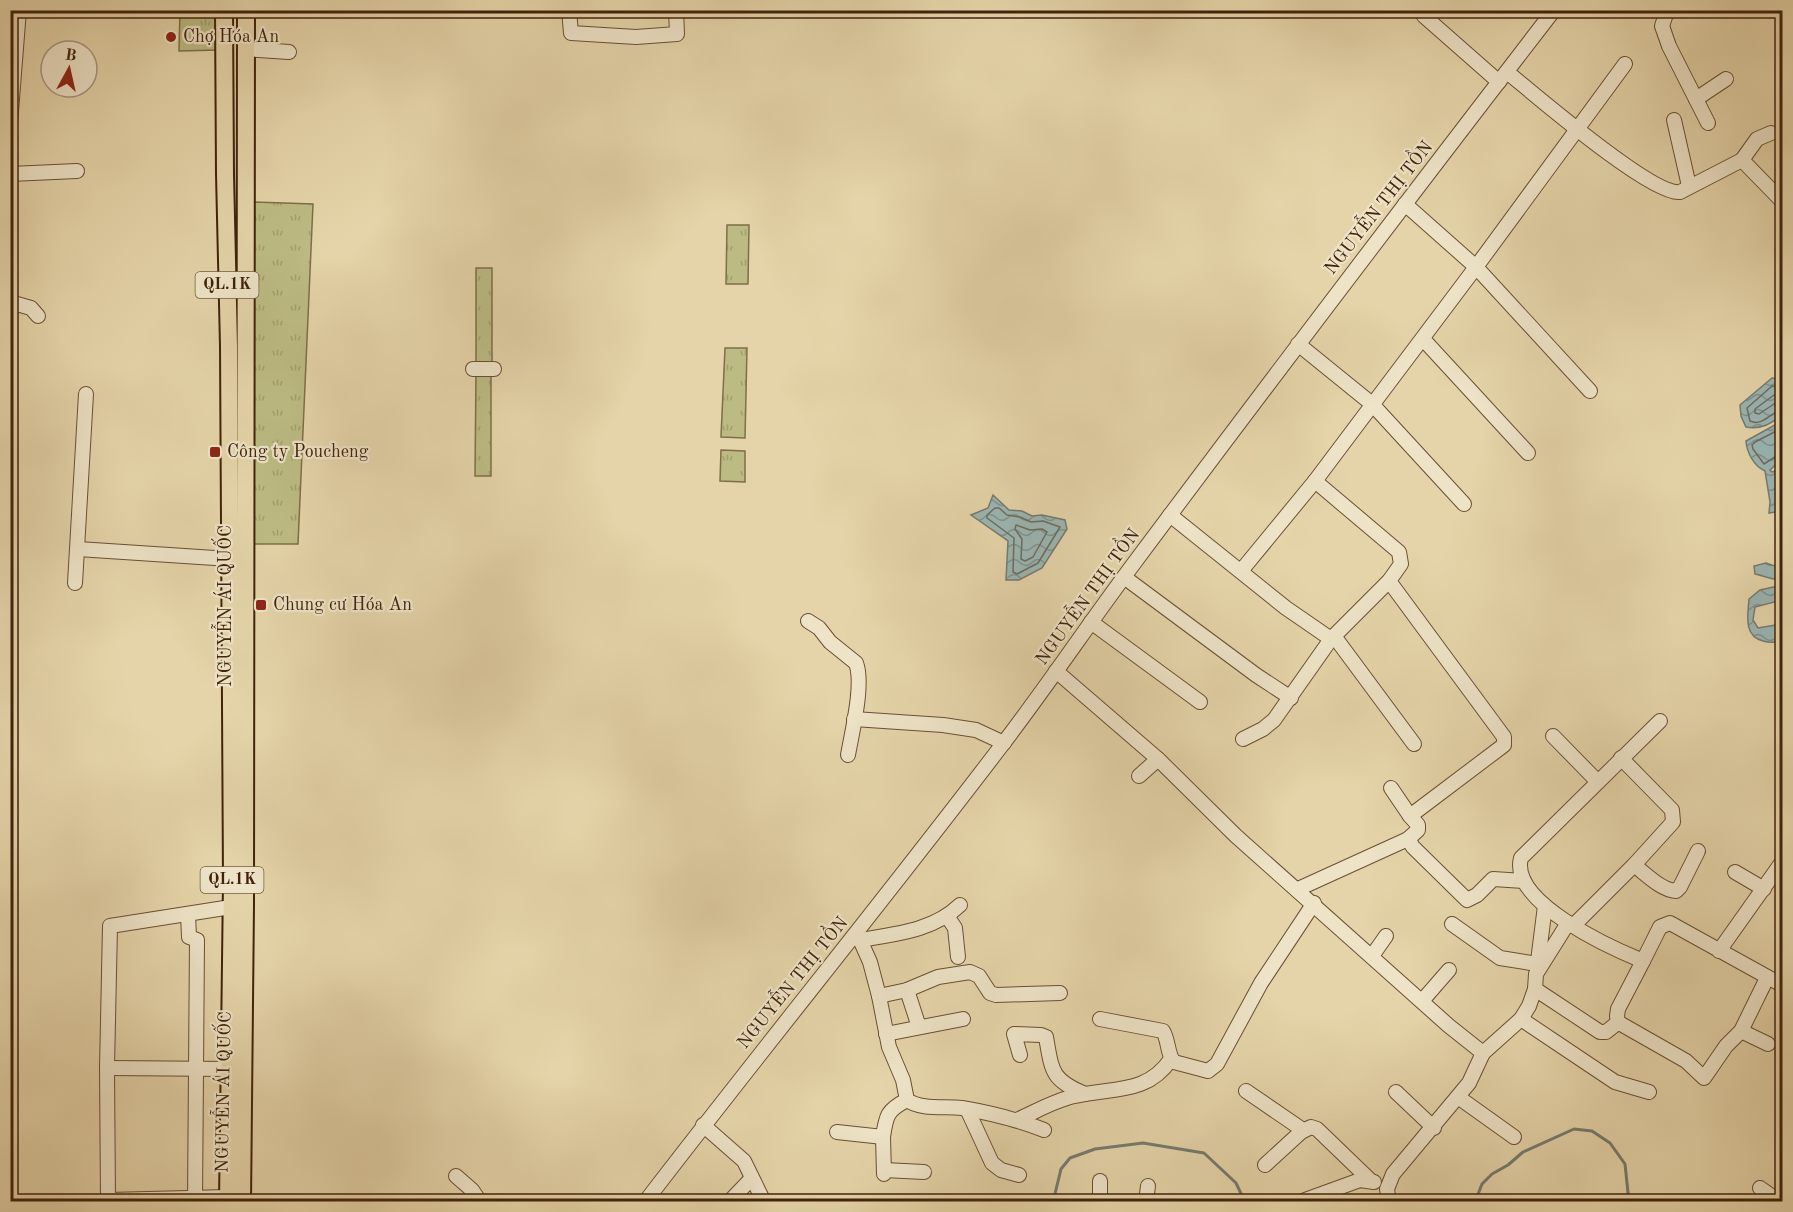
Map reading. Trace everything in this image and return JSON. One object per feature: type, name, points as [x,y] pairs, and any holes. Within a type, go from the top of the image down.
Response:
[{"type":"main road","name":"QL.1K","points":[[224,10],[229,346],[237,559]]},
{"type":"main road","name":"NGUYỄN ÁI QUỐC","points":[[233,1200],[229,1069],[246,10]]},
{"type":"main road","name":"NGUYỄN ÁI QUỐC","points":[[233,1200],[237,559]]},
{"type":"street","points":[[10,124],[19,10]]},
{"type":"street","points":[[569,10],[571,33],[636,37],[677,34],[675,10]]},
{"type":"street","points":[[1421,10],[1424,16],[1503,77],[1637,172],[1670,192],[1680,192],[1742,160],[1757,139],[1771,132]]},
{"type":"street","name":"NGUYỄN THỊ TỒN","points":[[645,1202],[703,1125],[859,937],[1298,344],[1554,10]]},
{"type":"street","points":[[1671,10],[1666,14],[1662,26],[1708,123]]},
{"type":"street","points":[[245,49],[289,52]]},
{"type":"street","points":[[1241,571],[1315,481],[1423,339],[1625,64]]},
{"type":"street","points":[[1696,99],[1726,79]]},
{"type":"street","points":[[1674,120],[1689,186]]},
{"type":"street","points":[[1742,160],[1782,201]]},
{"type":"street","points":[[10,174],[77,171]]},
{"type":"street","points":[[1405,204],[1476,267],[1590,391]]},
{"type":"street","points":[[10,302],[31,308],[38,316]]},
{"type":"street","points":[[1423,339],[1528,453]]},
{"type":"street","points":[[1298,344],[1372,404],[1464,504]]},
{"type":"street","points":[[473,369],[494,369]]},
{"type":"street","points":[[75,583],[86,394]]},
{"type":"street","points":[[1243,739],[1263,729],[1274,720],[1332,638],[1389,581],[1401,564],[1400,552],[1315,481]]},
{"type":"street","points":[[1170,515],[1286,608],[1332,638],[1414,744]]},
{"type":"street","points":[[78,549],[237,559]]},
{"type":"street","points":[[1124,577],[1256,675],[1291,698]]},
{"type":"street","points":[[1389,581],[1505,741],[1504,745],[1410,816]]},
{"type":"street","points":[[808,621],[819,628],[830,642],[856,663],[859,674],[849,754]]},
{"type":"street","points":[[1091,622],[1200,702]]},
{"type":"street","points":[[1056,671],[1158,759],[1236,836],[1483,1053]]},
{"type":"street","points":[[854,719],[976,730],[1004,742]]},
{"type":"street","points":[[1643,962],[1570,925],[1545,906],[1520,873],[1521,858],[1660,721]]},
{"type":"street","points":[[1553,736],[1597,782]]},
{"type":"street","points":[[1537,969],[1570,925],[1634,866],[1673,822],[1672,810],[1621,758]]},
{"type":"street","points":[[1139,776],[1158,759]]},
{"type":"street","points":[[1298,889],[1408,839],[1418,830],[1418,825],[1391,788]]},
{"type":"street","points":[[1408,839],[1413,847],[1467,900],[1477,895],[1493,879],[1524,881]]},
{"type":"street","points":[[1634,866],[1670,890],[1676,891],[1698,850]]},
{"type":"street","points":[[1719,951],[1782,862]]},
{"type":"street","points":[[1735,872],[1764,889]]},
{"type":"street","points":[[1100,1019],[1163,1031],[1171,1059],[1174,1062],[1208,1071],[1217,1064],[1261,983],[1314,903]]},
{"type":"street","points":[[907,1100],[903,1080],[886,1034],[870,962],[859,937],[907,932],[947,916],[960,905]]},
{"type":"street","points":[[1264,1165],[1303,1130],[1311,1127],[1317,1129],[1388,1195],[1394,1174],[1470,1083],[1483,1053],[1521,1019],[1529,1006],[1535,989],[1545,906]]},
{"type":"street","points":[[231,907],[110,926],[107,1068],[108,1201],[233,1200]]},
{"type":"street","points":[[188,914],[189,937],[197,940],[195,1200]]},
{"type":"street","points":[[947,916],[955,928],[958,957]]},
{"type":"street","points":[[1618,1024],[1618,1009],[1660,927],[1664,924],[1670,923],[1782,985]]},
{"type":"street","points":[[1452,924],[1500,958],[1537,969]]},
{"type":"street","points":[[1372,956],[1386,936]]},
{"type":"street","points":[[1422,1001],[1449,970]]},
{"type":"street","points":[[879,996],[907,990],[938,977],[970,972],[979,976],[990,993],[996,995],[1060,993]]},
{"type":"street","points":[[1618,1024],[1681,1057],[1704,1078],[1726,1046],[1741,1031],[1767,978]]},
{"type":"street","points":[[1535,989],[1600,1032],[1606,1032],[1618,1024]]},
{"type":"street","points":[[907,990],[919,1027]]},
{"type":"street","points":[[886,1034],[963,1018]]},
{"type":"street","points":[[1521,1019],[1615,1082],[1649,1092]]},
{"type":"street","points":[[1741,1031],[1768,1044]]},
{"type":"street","points":[[1020,1055],[1014,1034],[1046,1037],[1053,1071],[1059,1082],[1085,1094]]},
{"type":"street","points":[[1019,1119],[1064,1099],[1147,1082],[1159,1074],[1171,1059]]},
{"type":"street","points":[[107,1068],[229,1069]]},
{"type":"street","points":[[1246,1091],[1303,1130]]},
{"type":"street","points":[[1396,1092],[1434,1128]]},
{"type":"street","points":[[1458,1097],[1514,1137]]},
{"type":"street","points":[[924,1172],[884,1172],[885,1121],[895,1106],[907,1100],[919,1105],[968,1110],[1019,1119],[1044,1130]]},
{"type":"street","points":[[968,1110],[992,1162],[1001,1170],[1019,1175]]},
{"type":"street","points":[[703,1125],[748,1166],[751,1179],[764,1202]]},
{"type":"street","points":[[837,1132],[883,1137]]},
{"type":"street","points":[[456,1176],[472,1190],[480,1202]]},
{"type":"street","points":[[729,1202],[751,1179]]},
{"type":"street","points":[[1305,1200],[1360,1180],[1371,1181]]},
{"type":"street","points":[[1100,1181],[1101,1202]]},
{"type":"street","points":[[1146,1202],[1148,1186]]},
{"type":"street","points":[[1760,1188],[1780,1202]]},
{"type":"green space","points":[[180,11],[217,11],[218,50],[179,51]]},
{"type":"green space","points":[[254,202],[313,204],[298,544],[252,544]]},
{"type":"green space","points":[[727,225],[749,225],[748,284],[726,284]]},
{"type":"green space","points":[[476,268],[492,268],[492,365],[476,365]]},
{"type":"green space","points":[[725,348],[747,348],[745,438],[721,437]]},
{"type":"green space","points":[[476,373],[491,373],[491,476],[475,476]]},
{"type":"green space","points":[[721,450],[745,451],[745,482],[720,481]]},
{"type":"water","points":[[1772,378],[1778,379],[1782,385],[1782,414],[1766,425],[1757,428],[1746,427],[1741,416],[1740,405]]},
{"type":"water","points":[[1782,421],[1782,459],[1770,470],[1772,472],[1782,469],[1782,511],[1769,513],[1770,502],[1765,471],[1752,459],[1746,441]]},
{"type":"water","points":[[993,495],[1009,510],[1022,511],[1032,516],[1042,515],[1065,520],[1067,529],[1042,568],[1019,580],[1006,580],[1008,541],[971,515],[988,508]]},
{"type":"water","points":[[1766,563],[1781,568],[1780,578],[1773,579],[1755,574],[1754,566]]},
{"type":"water","points":[[1782,585],[1782,600],[1755,607],[1753,620],[1758,628],[1782,624],[1782,640],[1763,641],[1752,635],[1748,624],[1749,599],[1760,590]]},
{"type":"waterway","points":[[1475,1202],[1482,1184],[1492,1174],[1508,1165],[1523,1152],[1574,1129],[1592,1131],[1610,1143],[1625,1164],[1629,1202]]},
{"type":"waterway","points":[[1053,1202],[1061,1169],[1070,1158],[1095,1149],[1143,1143],[1204,1153],[1236,1183],[1245,1202]]},
{"type":"place","name":"Chợ Hóa An","points":[[171,37]]},
{"type":"place","name":"Công ty Poucheng","points":[[215,452]]},
{"type":"place","name":"Chung cư Hóa An","points":[[261,605]]}]
